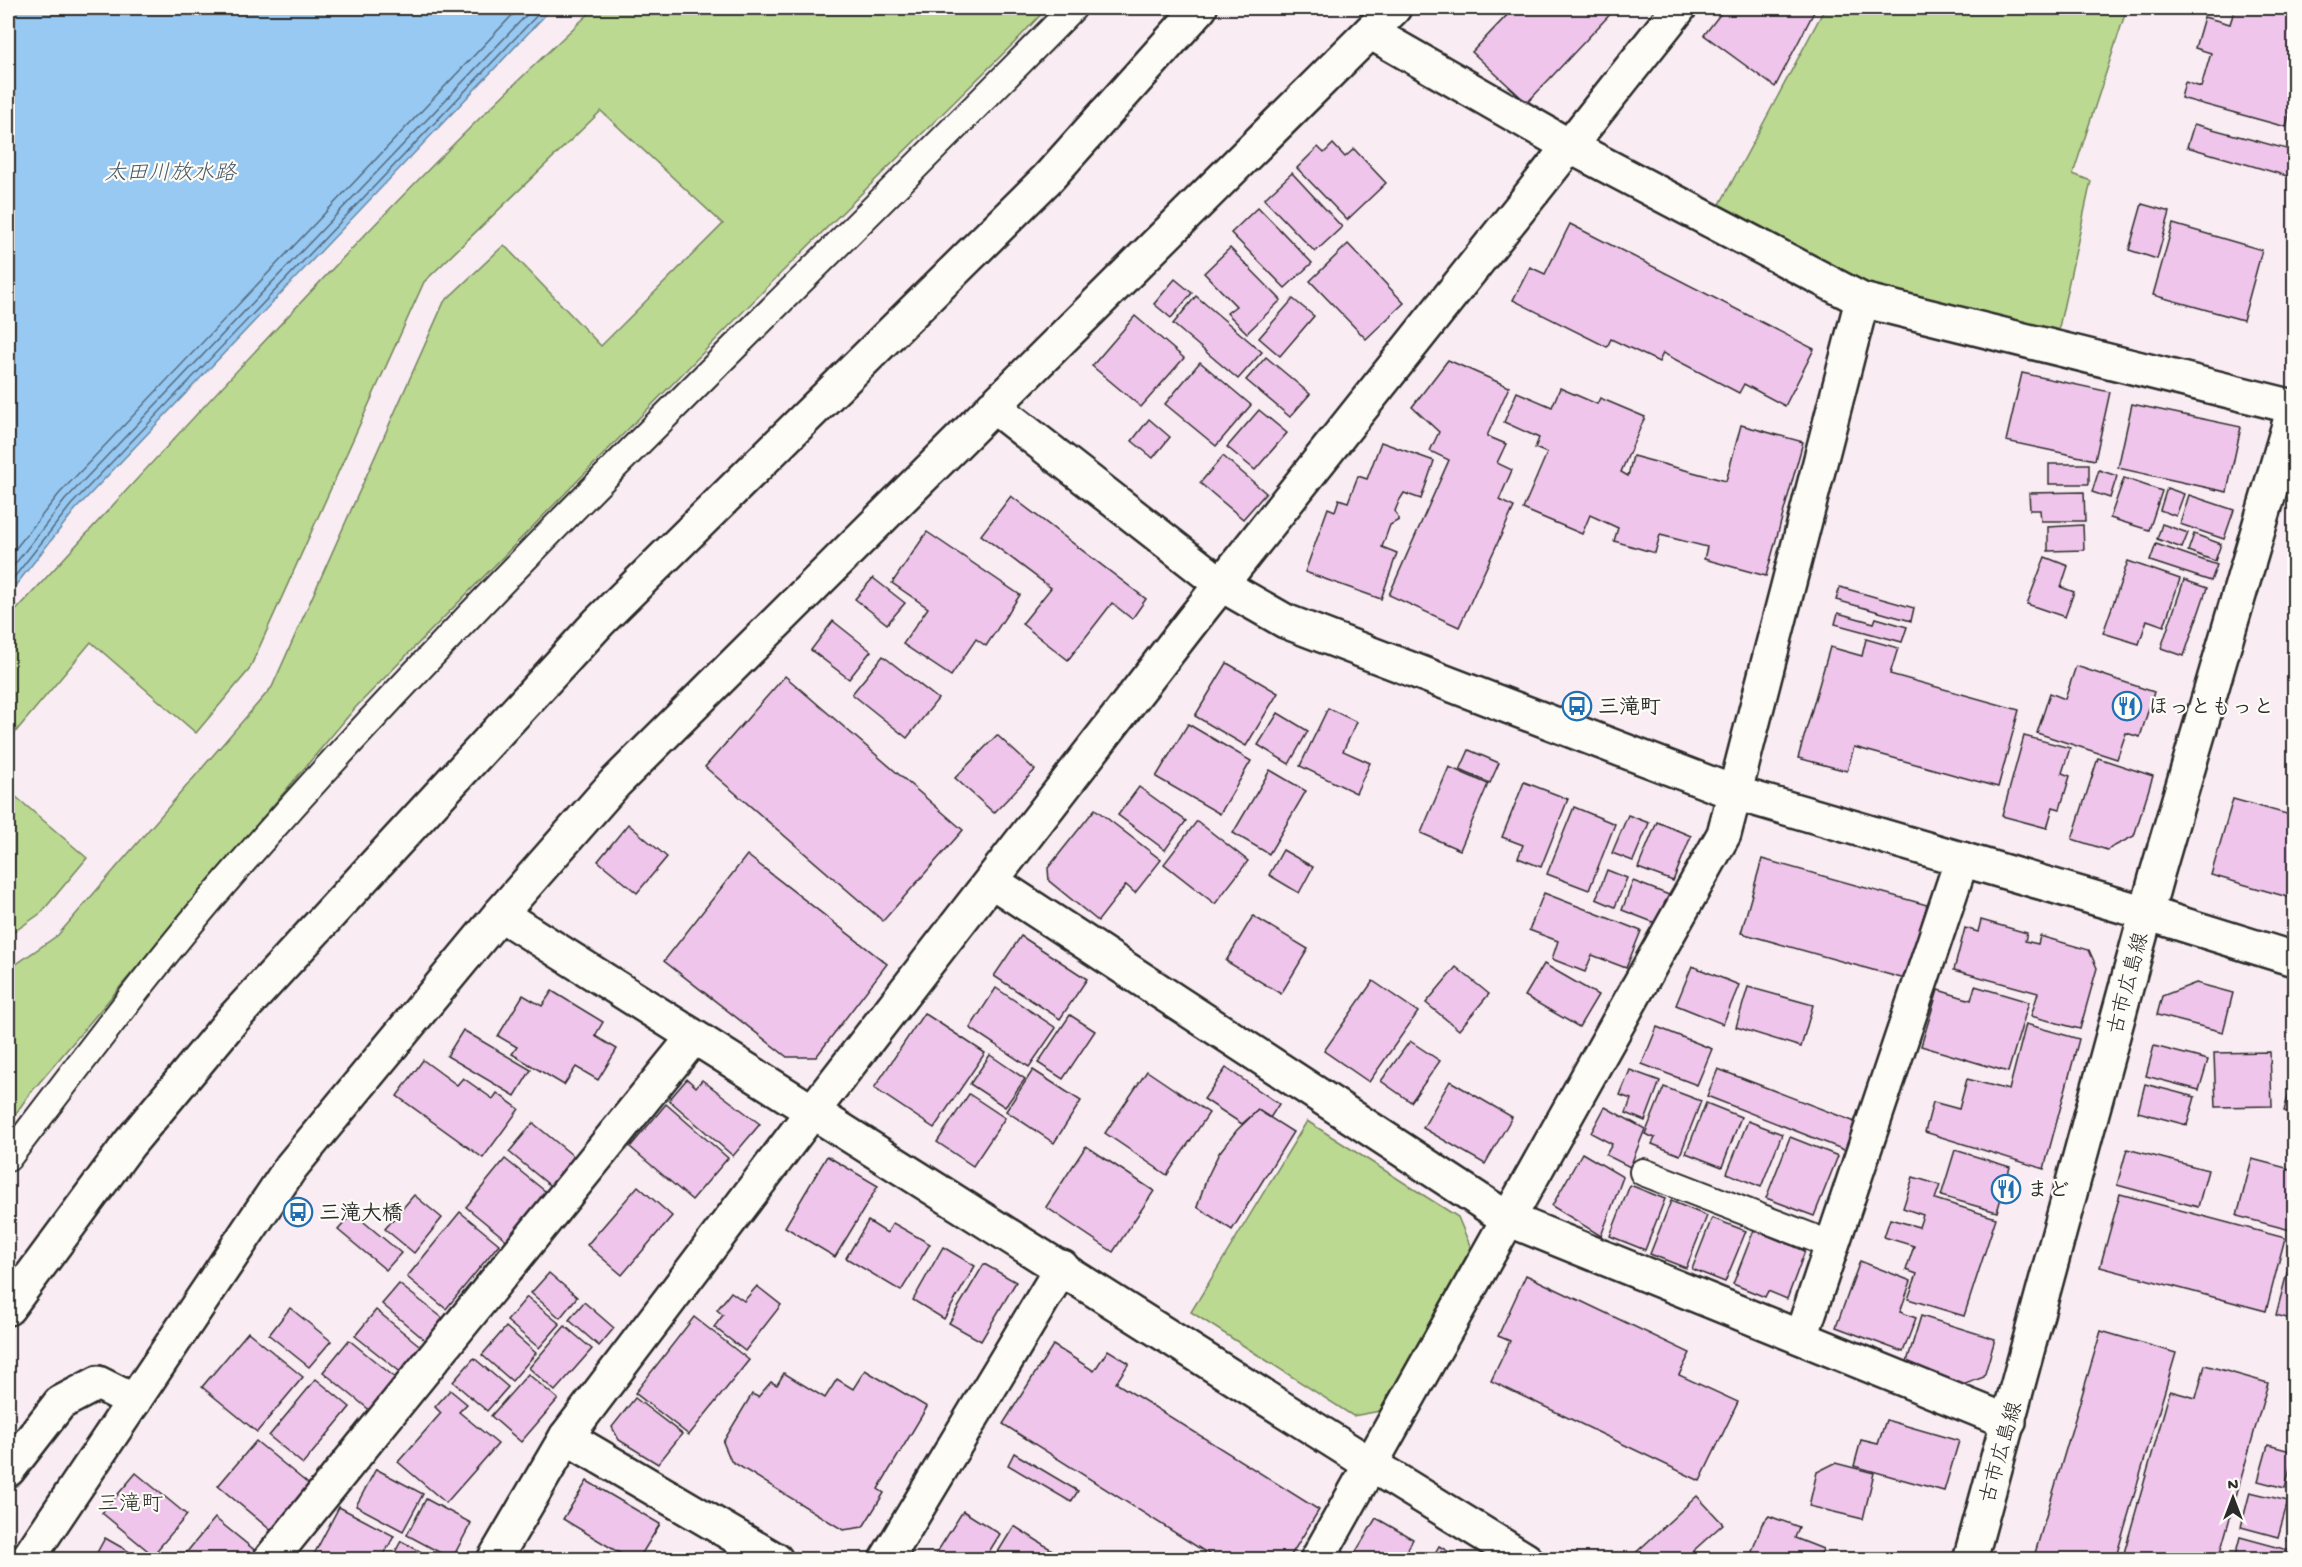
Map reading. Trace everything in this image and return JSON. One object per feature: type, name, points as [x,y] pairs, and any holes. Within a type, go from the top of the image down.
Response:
[{"type":"street","points":[[8,1308],[129,1144],[241,1011],[599,622],[1047,179],[1200,8]]},
{"type":"street","points":[[30,1559],[291,1167],[500,914],[615,783],[1394,8]]},
{"type":"street","points":[[494,1560],[566,1437],[812,1112],[1222,585],[1679,8]]},
{"type":"street","points":[[1371,32],[1569,146],[1862,300],[2295,407]]},
{"type":"street","points":[[1317,1560],[1724,834],[1862,300]]},
{"type":"street","points":[[993,406],[1222,585],[1285,621],[1735,793],[1962,858],[2295,959]]},
{"type":"street","name":"古市広島線","points":[[1970,1560],[2146,913],[2295,407]]},
{"type":"street","points":[[1801,1337],[1962,858]]},
{"type":"street","points":[[993,882],[1508,1219],[2009,1422]]},
{"type":"street","points":[[500,914],[693,1038],[1062,1267],[1526,1560]]},
{"type":"street","points":[[270,1560],[693,1038]]},
{"type":"street","points":[[886,1560],[1062,1267]]},
{"type":"street","points":[[8,1470],[60,1403],[98,1383],[134,1401]]},
{"type":"street","points":[[566,1437],[776,1560]]},
{"type":"lane","points":[[8,1158],[100,1037],[246,858],[413,673],[635,444],[938,145],[1072,8]]},
{"type":"lane","points":[[1643,1172],[1832,1245]]},
{"type":"green space","points":[[595,8],[1047,8],[781,273],[356,707],[28,1096],[8,1125],[8,970],[58,935],[272,687],[444,302],[504,245],[601,346],[723,224],[601,111],[424,282],[249,670],[196,733],[91,642],[8,741],[8,619],[369,231],[443,155]]},
{"type":"green space","points":[[1825,8],[2127,8],[2073,174],[2091,181],[2058,332],[1871,288],[1719,206]]},
{"type":"green space","points":[[8,790],[87,858],[41,913],[8,936]]},
{"type":"green space","points":[[1307,1121],[1458,1217],[1471,1248],[1380,1411],[1353,1416],[1191,1312]]},
{"type":"water","name":"太田川放水路","points":[[8,8],[552,8],[75,510],[8,595]]},
{"type":"building","points":[[1502,8],[1616,8],[1527,103],[1472,52],[1509,13]]},
{"type":"building","points":[[1725,8],[1816,8],[1775,87],[1704,35]]},
{"type":"building","points":[[2235,8],[2294,8],[2294,96],[2286,127],[2181,98],[2185,82],[2201,87],[2211,53],[2195,48],[2204,17],[2230,24]]},
{"type":"building","points":[[2194,124],[2294,151],[2294,178],[2187,147]]},
{"type":"building","points":[[1333,144],[1345,157],[1354,149],[1386,183],[1347,220],[1297,168],[1318,147],[1324,153]]},
{"type":"building","points":[[1292,173],[1342,227],[1315,252],[1264,199]]},
{"type":"building","points":[[2142,204],[2170,212],[2157,259],[2129,250]]},
{"type":"building","points":[[1258,207],[1312,263],[1285,288],[1231,233]]},
{"type":"building","points":[[1570,224],[1814,349],[1785,406],[1744,384],[1739,393],[1663,353],[1659,362],[1611,339],[1607,347],[1513,300],[1530,267],[1545,274]]},
{"type":"building","points":[[2173,224],[2262,250],[2243,320],[2153,295]]},
{"type":"building","points":[[1348,244],[1404,303],[1366,339],[1310,281]]},
{"type":"building","points":[[1230,248],[1281,300],[1247,333],[1227,313],[1236,306],[1204,273]]},
{"type":"building","points":[[1175,279],[1192,293],[1171,318],[1154,304]]},
{"type":"building","points":[[1196,296],[1262,352],[1238,379],[1173,324]]},
{"type":"building","points":[[1293,299],[1314,316],[1280,356],[1259,338]]},
{"type":"building","points":[[1135,316],[1184,358],[1141,407],[1092,366]]},
{"type":"building","points":[[1266,357],[1310,394],[1290,417],[1246,380]]},
{"type":"building","points":[[1448,360],[1509,387],[1487,436],[1506,444],[1497,463],[1512,470],[1499,500],[1514,507],[1459,627],[1389,595],[1449,460],[1430,451],[1439,432],[1412,407]]},
{"type":"building","points":[[1200,362],[1251,405],[1216,446],[1165,404]]},
{"type":"building","points":[[2022,373],[2110,392],[2095,460],[2006,441]]},
{"type":"building","points":[[1560,388],[1597,404],[1600,398],[1645,417],[1621,472],[1628,476],[1633,456],[1726,481],[1741,425],[1803,442],[1766,576],[1704,559],[1707,547],[1660,535],[1655,553],[1614,541],[1618,528],[1590,515],[1582,534],[1523,509],[1547,453],[1535,448],[1539,438],[1504,422],[1517,392],[1552,407]]},
{"type":"building","points":[[2132,404],[2241,427],[2227,492],[2118,468]]},
{"type":"building","points":[[1259,410],[1287,433],[1255,470],[1227,447]]},
{"type":"building","points":[[1149,419],[1170,437],[1153,458],[1132,441]]},
{"type":"building","points":[[1381,442],[1434,461],[1421,499],[1404,493],[1395,511],[1399,520],[1390,525],[1382,547],[1397,553],[1381,599],[1305,572],[1328,508],[1335,511],[1339,499],[1348,502],[1358,476],[1367,479]]},
{"type":"building","points":[[1223,456],[1266,493],[1243,519],[1200,483]]},
{"type":"building","points":[[2049,464],[2089,464],[2089,484],[2049,484]]},
{"type":"building","points":[[2099,470],[2117,476],[2110,498],[2092,492]]},
{"type":"building","points":[[2124,478],[2162,491],[2149,530],[2110,518]]},
{"type":"building","points":[[2167,488],[2184,494],[2176,516],[2160,510]]},
{"type":"building","points":[[2084,492],[2085,521],[2041,521],[2040,510],[2030,510],[2029,493]]},
{"type":"building","points":[[2189,495],[2234,510],[2224,539],[2180,524]]},
{"type":"building","points":[[1011,496],[1146,599],[1132,619],[1112,603],[1068,660],[1022,624],[1051,588],[981,535]]},
{"type":"building","points":[[2162,524],[2188,533],[2182,548],[2157,539]]},
{"type":"building","points":[[2083,525],[2084,550],[2048,551],[2048,527]]},
{"type":"building","points":[[927,532],[1020,595],[986,646],[976,639],[951,676],[903,644],[928,608],[892,583]]},
{"type":"building","points":[[2194,534],[2221,544],[2215,561],[2188,551]]},
{"type":"building","points":[[2156,544],[2217,565],[2211,581],[2150,561]]},
{"type":"building","points":[[2045,557],[2068,566],[2061,587],[2074,592],[2065,617],[2027,604]]},
{"type":"building","points":[[2128,561],[2180,579],[2164,626],[2147,620],[2139,644],[2103,633]]},
{"type":"building","points":[[873,578],[905,603],[887,624],[855,599]]},
{"type":"building","points":[[2184,580],[2207,588],[2184,656],[2161,648]]},
{"type":"building","points":[[1840,587],[1914,608],[1911,621],[1836,600]]},
{"type":"building","points":[[1838,613],[1874,623],[1876,618],[1907,627],[1902,642],[1835,624]]},
{"type":"building","points":[[833,621],[871,651],[849,679],[811,650]]},
{"type":"building","points":[[1866,639],[1898,648],[1890,674],[2019,710],[1998,787],[1854,747],[1847,771],[1798,758],[1830,647],[1862,656]]},
{"type":"building","points":[[883,656],[938,699],[907,738],[852,694]]},
{"type":"building","points":[[1227,663],[1278,693],[1246,746],[1195,716]]},
{"type":"building","points":[[2076,666],[2154,692],[2140,737],[2126,733],[2117,759],[2037,733],[2050,693],[2065,699]]},
{"type":"building","points":[[785,676],[963,830],[883,921],[705,767]]},
{"type":"building","points":[[1328,708],[1357,722],[1343,751],[1370,763],[1356,793],[1300,766]]},
{"type":"building","points":[[1278,713],[1308,731],[1289,764],[1258,745]]},
{"type":"building","points":[[1188,724],[1251,761],[1220,814],[1156,777]]},
{"type":"building","points":[[997,735],[1035,770],[994,813],[955,778]]},
{"type":"building","points":[[2024,736],[2070,748],[2062,773],[2070,776],[2060,809],[2053,807],[2047,828],[2002,816]]},
{"type":"building","points":[[1469,750],[1499,763],[1490,783],[1460,770]]},
{"type":"building","points":[[2098,758],[2153,776],[2134,836],[2107,850],[2072,839]]},
{"type":"building","points":[[1449,767],[1488,784],[1460,850],[1421,833]]},
{"type":"building","points":[[1270,770],[1306,791],[1269,854],[1233,833]]},
{"type":"building","points":[[1524,782],[1568,799],[1541,867],[1518,858],[1523,845],[1502,837]]},
{"type":"building","points":[[1139,787],[1186,821],[1165,850],[1118,815]]},
{"type":"building","points":[[2233,799],[2294,816],[2294,885],[2291,898],[2211,875]]},
{"type":"building","points":[[1574,807],[1615,824],[1589,890],[1547,874]]},
{"type":"building","points":[[1095,809],[1161,860],[1135,893],[1126,885],[1098,921],[1049,881],[1048,868]]},
{"type":"building","points":[[1628,815],[1649,823],[1633,861],[1612,853]]},
{"type":"building","points":[[1197,821],[1248,861],[1215,904],[1164,864]]},
{"type":"building","points":[[1657,822],[1691,836],[1673,881],[1638,868]]},
{"type":"building","points":[[628,824],[667,857],[637,893],[598,861]]},
{"type":"building","points":[[1283,850],[1313,867],[1299,893],[1269,875]]},
{"type":"building","points":[[747,855],[887,964],[816,1057],[787,1057],[664,961]]},
{"type":"building","points":[[1762,859],[1927,905],[1905,979],[1741,933]]},
{"type":"building","points":[[1607,870],[1627,878],[1615,907],[1596,899]]},
{"type":"building","points":[[1633,881],[1669,895],[1658,924],[1622,910]]},
{"type":"building","points":[[1544,893],[1641,931],[1626,968],[1592,955],[1585,972],[1552,959],[1558,941],[1529,930]]},
{"type":"building","points":[[1253,916],[1308,949],[1281,994],[1226,961]]},
{"type":"building","points":[[1981,920],[2027,933],[2025,941],[2038,944],[2040,936],[2089,950],[2097,968],[2080,1029],[2031,1016],[2038,993],[1954,970],[1965,928],[1978,932]]},
{"type":"building","points":[[1021,936],[1087,979],[1060,1019],[994,976]]},
{"type":"building","points":[[1544,964],[1598,995],[1579,1027],[1525,996]]},
{"type":"building","points":[[1692,966],[1739,985],[1723,1024],[1676,1005]]},
{"type":"building","points":[[1456,967],[1489,994],[1459,1030],[1426,1003]]},
{"type":"building","points":[[1373,981],[1418,1012],[1369,1082],[1324,1051]]},
{"type":"building","points":[[2196,983],[2233,993],[2223,1032],[2157,1015],[2162,996]]},
{"type":"building","points":[[1975,986],[2029,1002],[2008,1072],[1921,1046],[1938,990],[1971,1000]]},
{"type":"building","points":[[1748,987],[1813,1005],[1801,1047],[1736,1027]]},
{"type":"building","points":[[996,988],[1056,1028],[1029,1067],[970,1028]]},
{"type":"building","points":[[552,991],[603,1022],[595,1036],[617,1049],[598,1080],[576,1067],[564,1085],[512,1054],[517,1047],[498,1036],[523,995],[542,1006]]},
{"type":"building","points":[[924,1013],[985,1053],[934,1128],[874,1088]]},
{"type":"building","points":[[1070,1015],[1095,1031],[1063,1079],[1038,1063]]},
{"type":"building","points":[[2026,1024],[2079,1039],[2044,1169],[1925,1132],[1933,1102],[1959,1109],[1967,1079],[2009,1090]]},
{"type":"building","points":[[1657,1027],[1712,1049],[1697,1085],[1642,1064]]},
{"type":"building","points":[[463,1030],[531,1070],[515,1096],[447,1056]]},
{"type":"building","points":[[1410,1041],[1440,1061],[1411,1102],[1381,1081]]},
{"type":"building","points":[[2154,1046],[2208,1060],[2199,1090],[2146,1076]]},
{"type":"building","points":[[2270,1052],[2272,1106],[2216,1107],[2214,1053]]},
{"type":"building","points":[[990,1055],[1025,1079],[1005,1107],[970,1084]]},
{"type":"building","points":[[423,1060],[457,1085],[463,1078],[493,1099],[497,1093],[519,1109],[483,1158],[397,1096]]},
{"type":"building","points":[[1226,1068],[1279,1104],[1270,1118],[1258,1110],[1242,1124],[1204,1099]]},
{"type":"building","points":[[1718,1069],[1863,1125],[1852,1153],[1707,1096]]},
{"type":"building","points":[[1033,1070],[1081,1101],[1054,1143],[1006,1111]]},
{"type":"building","points":[[1630,1070],[1660,1081],[1645,1121],[1626,1113],[1631,1099],[1620,1095]]},
{"type":"building","points":[[1147,1071],[1209,1113],[1167,1175],[1105,1133]]},
{"type":"building","points":[[687,1079],[696,1087],[702,1080],[760,1124],[733,1156],[669,1100]]},
{"type":"building","points":[[1450,1081],[1512,1117],[1485,1164],[1423,1128]]},
{"type":"building","points":[[2292,1082],[2294,1083],[2294,1114],[2284,1111]]},
{"type":"building","points":[[2145,1084],[2195,1097],[2187,1125],[2138,1112]]},
{"type":"building","points":[[1664,1087],[1701,1101],[1680,1155],[1652,1144],[1655,1138],[1645,1134]]},
{"type":"building","points":[[969,1094],[1005,1118],[973,1166],[937,1142]]},
{"type":"building","points":[[1706,1103],[1741,1117],[1722,1167],[1686,1153]]},
{"type":"building","points":[[666,1104],[728,1158],[692,1200],[630,1147]]},
{"type":"building","points":[[1605,1107],[1645,1129],[1630,1167],[1606,1155],[1612,1144],[1591,1133]]},
{"type":"building","points":[[1258,1110],[1293,1132],[1232,1230],[1197,1207],[1206,1180],[1219,1153],[1237,1130]]},
{"type":"building","points":[[1748,1121],[1782,1134],[1761,1187],[1727,1173]]},
{"type":"building","points":[[533,1123],[577,1159],[553,1188],[509,1152]]},
{"type":"building","points":[[1790,1137],[1838,1156],[1814,1216],[1766,1198]]},
{"type":"building","points":[[1086,1146],[1154,1191],[1113,1252],[1046,1207]]},
{"type":"building","points":[[2127,1149],[2208,1170],[2198,1207],[2117,1185]]},
{"type":"building","points":[[1955,1150],[2010,1167],[1997,1212],[1941,1196]]},
{"type":"building","points":[[1582,1153],[1623,1177],[1601,1236],[1552,1206]]},
{"type":"building","points":[[827,1156],[878,1186],[835,1257],[785,1227]]},
{"type":"building","points":[[505,1159],[550,1195],[510,1243],[466,1207]]},
{"type":"building","points":[[2252,1159],[2294,1170],[2294,1231],[2237,1216]]},
{"type":"building","points":[[1913,1177],[1940,1185],[1935,1199],[1996,1218],[1964,1316],[1908,1299],[1917,1274],[1906,1270],[1914,1246],[1884,1237],[1890,1219],[1919,1227],[1923,1215],[1903,1208]]},
{"type":"building","points":[[1630,1185],[1665,1199],[1645,1250],[1610,1236]]},
{"type":"building","points":[[638,1186],[672,1216],[622,1275],[587,1245]]},
{"type":"building","points":[[2120,1194],[2285,1238],[2266,1311],[2100,1267]]},
{"type":"building","points":[[414,1195],[442,1218],[414,1253],[385,1229]]},
{"type":"building","points":[[1671,1201],[1707,1216],[1686,1268],[1650,1254]]},
{"type":"building","points":[[460,1212],[499,1244],[446,1309],[407,1277]]},
{"type":"building","points":[[353,1213],[401,1253],[386,1270],[338,1230]]},
{"type":"building","points":[[1712,1218],[1746,1231],[1725,1282],[1692,1269]]},
{"type":"building","points":[[868,1221],[887,1233],[893,1223],[930,1244],[901,1291],[846,1258]]},
{"type":"building","points":[[1754,1230],[1805,1251],[1787,1299],[1768,1291],[1765,1297],[1733,1284]]},
{"type":"building","points":[[2294,1246],[2294,1320],[2276,1315]]},
{"type":"building","points":[[943,1247],[975,1266],[944,1319],[913,1300]]},
{"type":"building","points":[[1860,1261],[1911,1281],[1900,1312],[1916,1318],[1903,1352],[1836,1327]]},
{"type":"building","points":[[984,1264],[1016,1282],[981,1341],[949,1323]]},
{"type":"building","points":[[549,1273],[577,1297],[560,1318],[531,1293]]},
{"type":"building","points":[[1526,1275],[1690,1353],[1679,1375],[1738,1402],[1700,1481],[1491,1381],[1510,1341],[1498,1336]]},
{"type":"building","points":[[399,1284],[444,1319],[426,1341],[382,1304]]},
{"type":"building","points":[[757,1286],[781,1305],[745,1351],[714,1327],[723,1315],[717,1310],[731,1292],[744,1301]]},
{"type":"building","points":[[527,1297],[560,1324],[539,1348],[507,1321]]},
{"type":"building","points":[[584,1302],[614,1328],[599,1346],[569,1320]]},
{"type":"building","points":[[290,1308],[331,1341],[309,1367],[269,1335]]},
{"type":"building","points":[[376,1310],[424,1349],[403,1374],[355,1336]]},
{"type":"building","points":[[1921,1316],[1995,1339],[1984,1377],[1963,1385],[1905,1368]]},
{"type":"building","points":[[694,1317],[749,1360],[689,1435],[635,1393]]},
{"type":"building","points":[[565,1326],[592,1349],[555,1391],[529,1368]]},
{"type":"building","points":[[506,1327],[536,1353],[512,1381],[482,1355]]},
{"type":"building","points":[[2101,1331],[2176,1353],[2115,1560],[2033,1560]]},
{"type":"building","points":[[248,1332],[303,1377],[257,1432],[202,1387]]},
{"type":"building","points":[[349,1340],[398,1380],[372,1412],[323,1372]]},
{"type":"building","points":[[1053,1345],[1094,1371],[1108,1350],[1129,1363],[1116,1383],[1319,1510],[1288,1560],[1218,1560],[1003,1424]]},
{"type":"building","points":[[474,1358],[508,1387],[487,1411],[453,1382]]},
{"type":"building","points":[[2205,1365],[2268,1383],[2218,1560],[2122,1560],[2170,1391],[2196,1398]]},
{"type":"building","points":[[865,1370],[927,1407],[878,1489],[884,1493],[863,1527],[843,1530],[731,1461],[723,1442],[752,1394],[758,1397],[771,1382],[777,1385],[784,1373],[825,1398],[837,1379],[853,1389]]},
{"type":"building","points":[[528,1374],[558,1399],[521,1442],[491,1416]]},
{"type":"building","points":[[316,1379],[350,1407],[303,1464],[269,1436]]},
{"type":"building","points":[[450,1390],[467,1404],[459,1412],[498,1444],[446,1503],[398,1462],[441,1413],[435,1407]]},
{"type":"building","points":[[635,1398],[682,1434],[658,1464],[619,1440],[612,1427]]},
{"type":"building","points":[[1886,1420],[1959,1441],[1944,1491],[1854,1466],[1861,1440],[1878,1444]]},
{"type":"building","points":[[256,1441],[312,1487],[274,1533],[218,1486]]},
{"type":"building","points":[[2268,1445],[2294,1452],[2285,1488],[2258,1481]]},
{"type":"building","points":[[1014,1453],[1078,1491],[1071,1502],[1008,1465]]},
{"type":"building","points":[[1835,1463],[1874,1473],[1863,1519],[1809,1506],[1817,1472]]},
{"type":"building","points":[[376,1469],[423,1494],[403,1531],[356,1506]]},
{"type":"building","points":[[136,1473],[187,1515],[153,1555],[102,1513]]},
{"type":"building","points":[[2294,1473],[2294,1491],[2290,1490]]},
{"type":"building","points":[[587,1481],[660,1524],[638,1560],[631,1560],[563,1519]]},
{"type":"building","points":[[2250,1492],[2288,1501],[2278,1537],[2241,1527]]},
{"type":"building","points":[[1697,1496],[1723,1524],[1683,1560],[1628,1560]]},
{"type":"building","points":[[426,1499],[471,1523],[452,1559],[407,1535]]},
{"type":"building","points":[[339,1507],[394,1536],[381,1560],[311,1560]]},
{"type":"building","points":[[963,1511],[1000,1534],[984,1560],[932,1560]]},
{"type":"building","points":[[1769,1516],[1799,1527],[1795,1538],[1823,1549],[1819,1560],[1749,1560],[1762,1524]]},
{"type":"building","points":[[2294,1516],[2294,1543],[2288,1541]]},
{"type":"building","points":[[215,1518],[258,1553],[253,1560],[194,1560],[186,1553]]},
{"type":"building","points":[[1376,1518],[1413,1539],[1402,1560],[1351,1560]]},
{"type":"building","points":[[1014,1526],[1068,1560],[993,1560]]},
{"type":"building","points":[[2240,1537],[2288,1550],[2286,1560],[2234,1560]]},
{"type":"building","points":[[105,1538],[144,1560],[93,1560]]},
{"type":"building","points":[[401,1541],[436,1560],[391,1560]]},
{"type":"building","points":[[1439,1546],[1462,1560],[1431,1560]]},
{"type":"building","points":[[1417,1553],[1429,1560],[1413,1560]]},
{"type":"place","name":"三滝町","points":[[1577,706]]},
{"type":"place","name":"ほっともっと","points":[[2127,706]]},
{"type":"place","name":"まど","points":[[2006,1189]]},
{"type":"place","name":"三滝大橋","points":[[298,1212]]},
{"type":"district","name":"三滝町","points":[[130,1502]]}]
